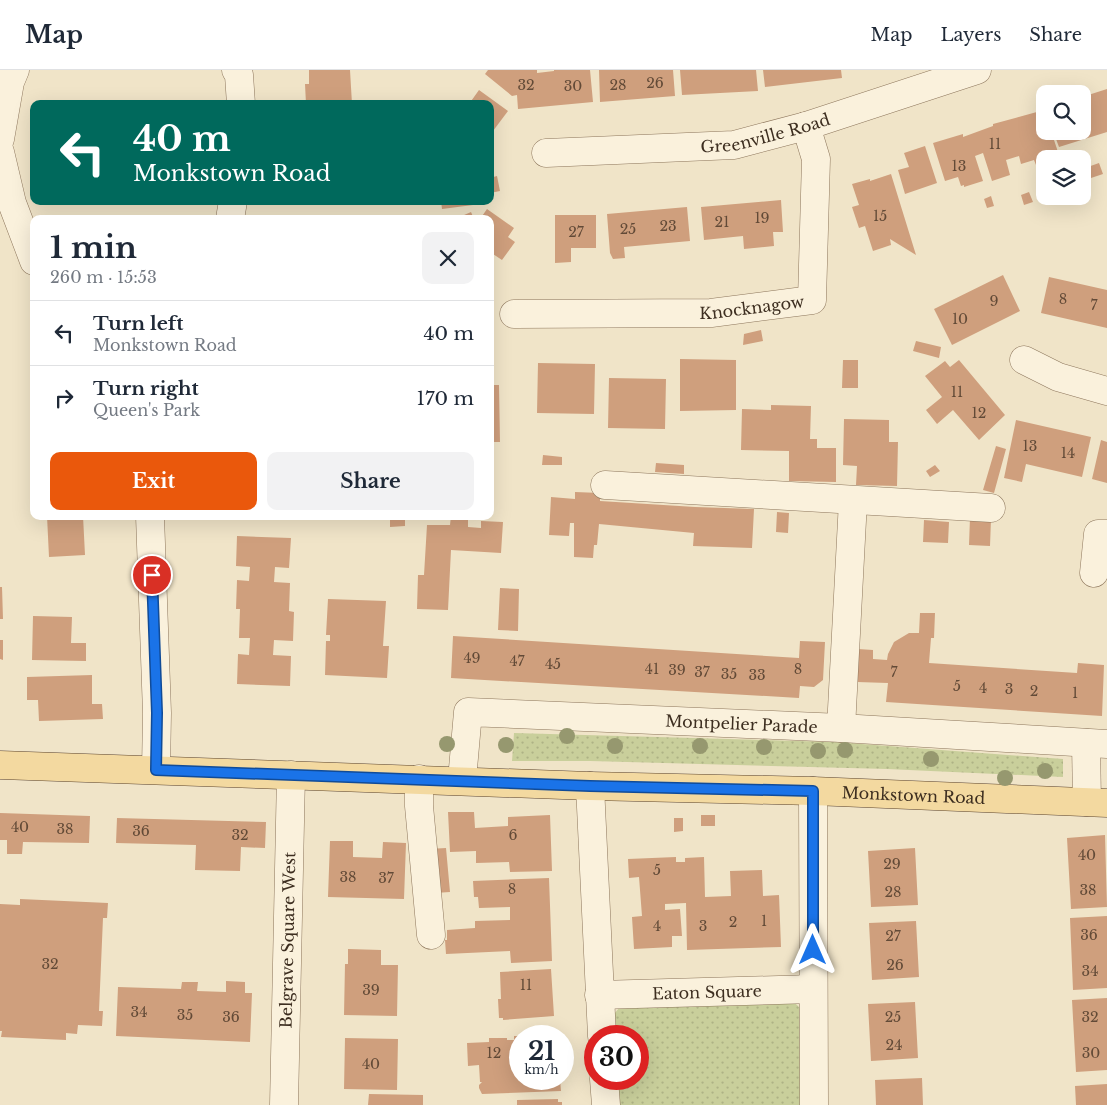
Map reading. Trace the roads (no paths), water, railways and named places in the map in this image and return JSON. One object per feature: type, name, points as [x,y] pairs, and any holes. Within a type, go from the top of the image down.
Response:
[{"type":"main road","name":"Monkstown Road","points":[[0,765],[590,786],[813,791],[1097,803]]},
{"type":"street","points":[[0,139],[10,82],[15,70]]},
{"type":"street","points":[[236,70],[239,75],[241,100]]},
{"type":"street","name":"Greenville Road","points":[[546,153],[734,145],[806,126],[977,70]]},
{"type":"street","name":"Knocknagow","points":[[514,314],[711,313],[812,300],[816,159],[806,126]]},
{"type":"street","points":[[0,152],[12,204],[30,251]]},
{"type":"street","points":[[1024,360],[1058,377],[1107,391]]},
{"type":"street","points":[[605,485],[991,508]]},
{"type":"street","points":[[841,728],[853,501]]},
{"type":"street","points":[[150,520],[157,713],[156,770]]},
{"type":"street","points":[[1094,573],[1098,534],[1107,534]]},
{"type":"street","name":"Montpelier Parade","points":[[462,780],[468,712],[841,728],[1096,743],[1097,803]]},
{"type":"street","name":"Belgrave Square West","points":[[284,1105],[291,775]]},
{"type":"street","points":[[419,779],[418,806],[431,934]]},
{"type":"street","points":[[590,786],[601,1025]]},
{"type":"street","points":[[813,791],[814,1105]]},
{"type":"street","name":"Eaton Square","points":[[599,995],[813,989]]},
{"type":"street","points":[[605,1090],[606,1105]]}]
